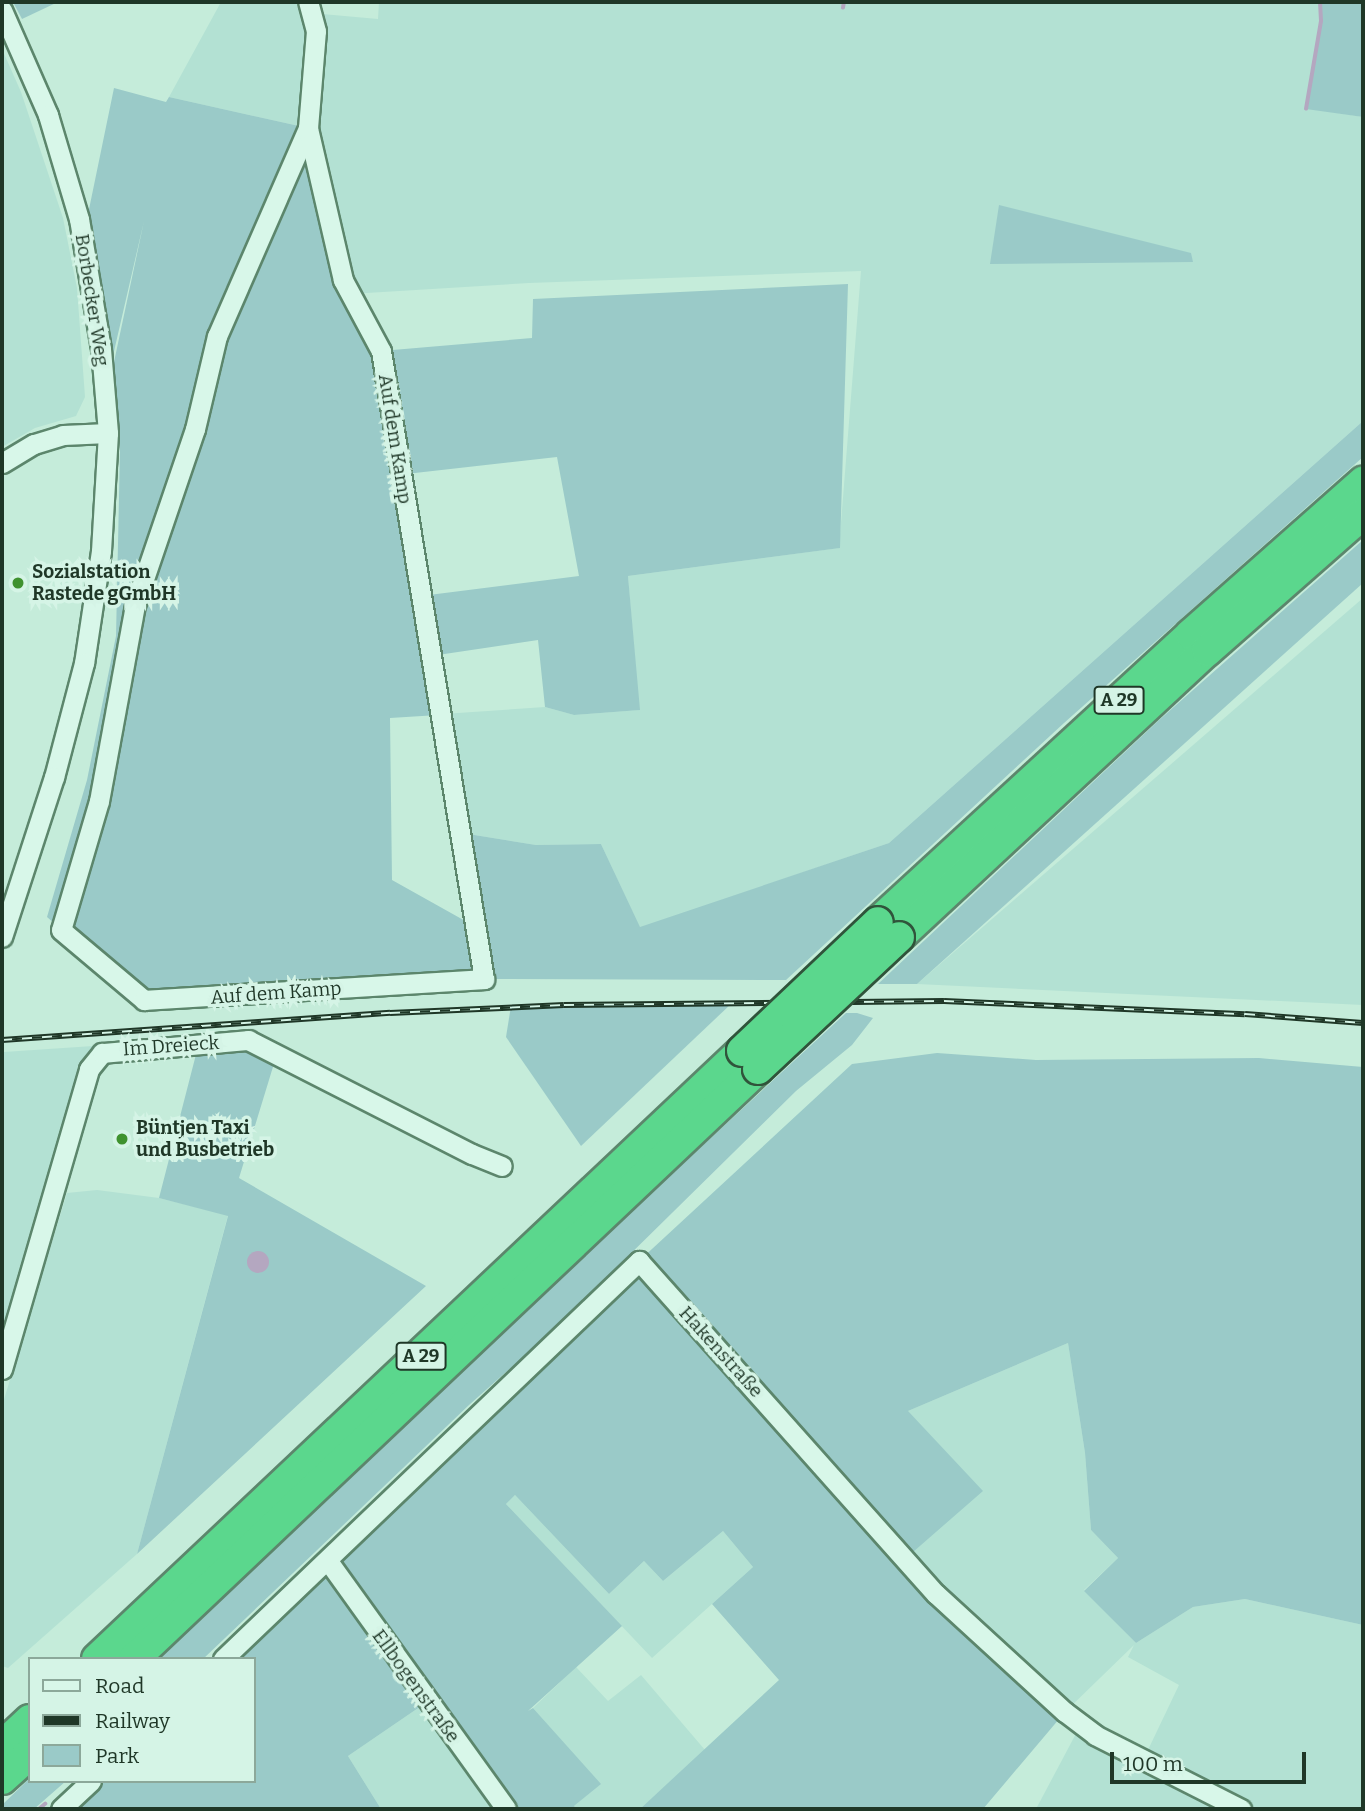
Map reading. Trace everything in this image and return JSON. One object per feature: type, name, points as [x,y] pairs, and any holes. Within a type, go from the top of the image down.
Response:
[{"type":"highway","name":"A 29","points":[[99,1657],[750,1060],[889,930],[1191,634],[1363,482]]},
{"type":"highway","name":"A 29","points":[[889,930],[1363,514]]},
{"type":"highway","name":"A 29","points":[[136,1657],[750,1060]]},
{"type":"highway","points":[[2,1746],[28,1722]]},
{"type":"highway","points":[[2,1779],[28,1756]]},
{"type":"street","points":[[308,2],[316,31],[308,128]]},
{"type":"street","name":"Borbecker Weg","points":[[2,10],[48,115],[79,219],[101,349],[107,433],[106,495],[95,604],[71,718],[2,937]]},
{"type":"street","name":"Auf dem Kamp","points":[[308,128],[343,280],[381,351],[484,979],[144,1000],[61,930],[99,800],[135,605],[195,429],[218,336],[308,128]]},
{"type":"street","points":[[2,463],[34,444],[63,435],[107,433]]},
{"type":"street","name":"Im Dreieck","points":[[2,1369],[89,1069],[103,1053],[248,1041],[502,1166]]},
{"type":"street","name":"Hakenstraße","points":[[225,1657],[639,1261],[936,1594],[1065,1712],[1096,1735],[1241,1809]]},
{"type":"street","name":"Ellbogenstraße","points":[[328,1561],[506,1809]]},
{"type":"street","points":[[61,1809],[89,1783]]},
{"type":"shaded area","points":[[221,2],[308,2],[311,13],[378,19],[379,2],[1320,2],[1321,21],[1306,108],[1363,117],[1363,421],[889,843],[640,928],[601,844],[536,845],[462,833],[443,714],[545,707],[574,715],[639,710],[628,576],[839,548],[861,271],[529,283],[350,294],[308,128],[169,97]]},
{"type":"shaded area","points":[[2,49],[21,92],[63,218],[77,288],[85,397],[76,416],[35,428],[2,447]]},
{"type":"shaded area","points":[[1363,598],[1363,1005],[917,984]]},
{"type":"shaded area","points":[[93,1046],[78,1076],[2,1349],[4,1052]]},
{"type":"shaded area","points":[[97,1190],[159,1198],[228,1215],[137,1554],[8,1668],[2,1666],[2,1406],[67,1193]]},
{"type":"shaded area","points":[[258,1251],[266,1254],[269,1262],[266,1270],[258,1273],[250,1270],[247,1262],[250,1254]]},
{"type":"shaded area","points":[[1068,1343],[1085,1453],[1091,1530],[1118,1558],[1084,1590],[1136,1643],[1193,1607],[1245,1599],[1363,1625],[1363,1809],[1252,1809],[1147,1752],[1179,1685],[1128,1657],[1134,1645],[1065,1712],[905,1559],[908,1411]]},
{"type":"shaded area","points":[[515,1495],[609,1594],[644,1561],[663,1581],[723,1531],[753,1567],[652,1658],[506,1504]]},
{"type":"shaded area","points":[[576,1667],[608,1701],[641,1675],[705,1750],[640,1809],[577,1809],[574,1806],[600,1784],[533,1708]]},
{"type":"shaded area","points":[[427,1702],[506,1809],[381,1809],[348,1756]]},
{"type":"shaded area","points":[[1079,1728],[1231,1809],[1036,1809]]},
{"type":"green space","points":[[13,2],[58,2],[22,19]]},
{"type":"green space","points":[[1320,2],[1363,2],[1363,117],[1306,109],[1321,21]]},
{"type":"green space","points":[[114,88],[166,102],[169,97],[308,128],[343,280],[381,351],[532,338],[533,299],[848,284],[840,548],[628,576],[640,710],[574,715],[545,707],[538,640],[431,656],[421,596],[579,576],[557,457],[406,474],[383,365],[397,476],[438,715],[390,718],[392,880],[476,927],[462,833],[536,845],[601,844],[640,927],[889,843],[1363,421],[1363,457],[1064,723],[786,980],[484,979],[150,1007],[47,917],[87,780],[116,636],[120,451],[114,362],[144,221],[112,360],[87,219]]},
{"type":"green space","points":[[999,205],[1191,253],[1193,262],[990,264]]},
{"type":"green space","points":[[1363,540],[1363,583],[917,984],[878,984],[1158,721]]},
{"type":"green space","points":[[732,1003],[581,1146],[506,1037],[511,1006]]},
{"type":"green space","points":[[846,1013],[873,1018],[852,1045],[796,1091],[549,1334],[469,1405],[205,1657],[156,1657],[376,1447]]},
{"type":"green space","points":[[201,1035],[276,1057],[239,1178],[426,1286],[137,1554],[228,1216],[159,1198]]},
{"type":"green space","points":[[937,1053],[1036,1060],[1259,1058],[1363,1067],[1363,1625],[1245,1599],[1193,1607],[1136,1643],[1084,1591],[1118,1558],[1091,1530],[1085,1453],[1068,1343],[908,1411],[983,1491],[905,1559],[1065,1712],[983,1809],[640,1809],[779,1680],[712,1604],[753,1567],[723,1531],[663,1581],[644,1561],[609,1594],[515,1495],[506,1504],[622,1626],[528,1711],[533,1708],[601,1784],[574,1806],[577,1809],[507,1809],[427,1702],[348,1756],[381,1809],[69,1809],[96,1783],[256,1783],[256,1657],[228,1657],[639,1261],[852,1064]]},
{"type":"green space","points":[[28,1780],[28,1783],[64,1783],[34,1809],[2,1809],[2,1805]]},
{"type":"waterway","points":[[843,8],[844,2]]},
{"type":"waterway","points":[[1306,109],[1321,21],[1320,2]]},
{"type":"waterway","points":[[39,1809],[45,1804]]},
{"type":"railway","points":[[2,1040],[390,1013],[564,1005],[944,1001],[1245,1014],[1363,1023]]},
{"type":"place","name":"Sozialstation Rastede gGmbH","points":[[18,583]]},
{"type":"place","name":"Büntjen Taxi und Busbetrieb","points":[[122,1139]]}]
